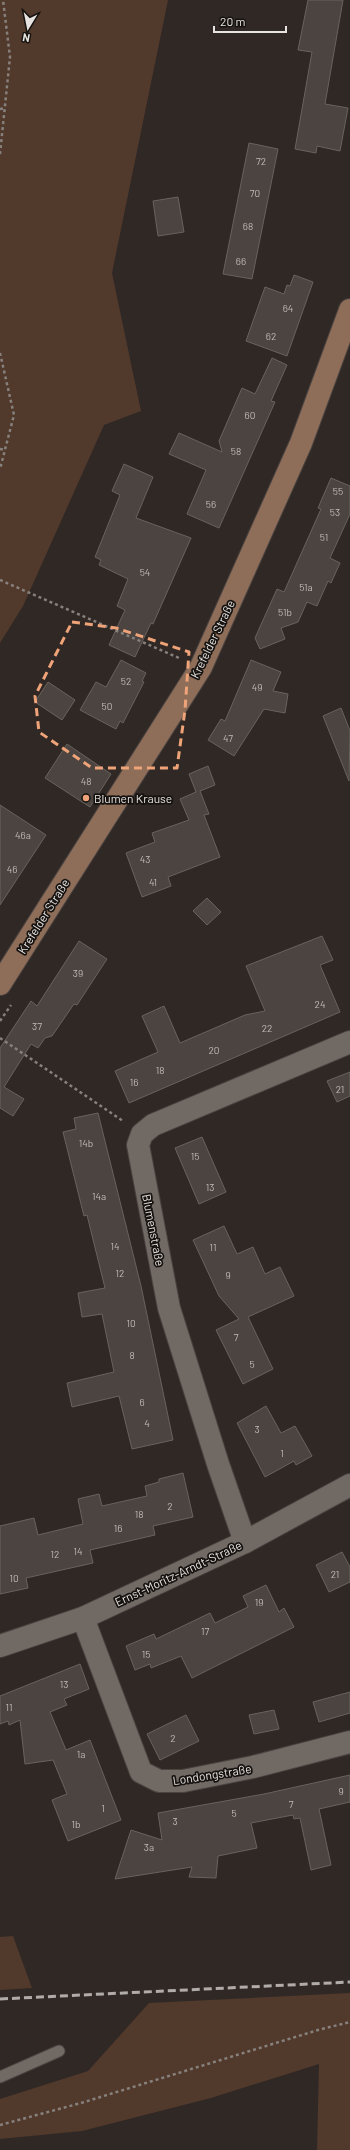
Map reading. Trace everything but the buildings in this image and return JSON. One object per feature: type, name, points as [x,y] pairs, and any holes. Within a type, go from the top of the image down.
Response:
[{"type":"main road","name":"Krefelder Straße","points":[[0,984],[201,667],[301,443],[350,310]]},
{"type":"street","points":[[142,1134],[153,1125],[350,1042]]},
{"type":"street","name":"Blumenstraße","points":[[142,1134],[138,1145],[169,1308],[218,1464],[245,1542]]},
{"type":"street","name":"Ernst-Moritz-Arndt-Straße","points":[[0,1646],[83,1618],[245,1542],[350,1485]]},
{"type":"street","name":"Londongstraße","points":[[83,1618],[141,1772],[159,1781],[183,1781],[253,1767],[350,1742]]},
{"type":"lane","points":[[0,2077],[59,2051]]},
{"type":"path","points":[[0,154],[10,57],[3,0]]},
{"type":"path","points":[[0,109],[5,108]]},
{"type":"path","points":[[0,353],[14,415],[0,469]]},
{"type":"path","points":[[0,449],[5,450]]},
{"type":"path","points":[[0,580],[201,667]]},
{"type":"path","points":[[0,1038],[142,1134]]},
{"type":"path","points":[[0,2125],[81,2103],[318,2030],[350,2022]]},
{"type":"highlighted area","points":[[72,622],[116,628],[189,652],[185,710],[177,768],[92,768],[39,732],[35,696]]},
{"type":"shaded area","points":[[0,0],[168,0],[112,273],[141,411],[104,425],[23,606],[0,643]]},
{"type":"shaded area","points":[[13,1936],[32,1988],[0,1990],[0,1937]]},
{"type":"shaded area","points":[[350,1993],[350,2150],[317,2150],[319,2064],[211,2098],[82,2131],[0,2139],[0,2099],[88,2071],[149,2003]]},
{"type":"railway","points":[[0,1999],[350,1982]]},
{"type":"place","name":"Blumen Krause","points":[[86,798]]}]
